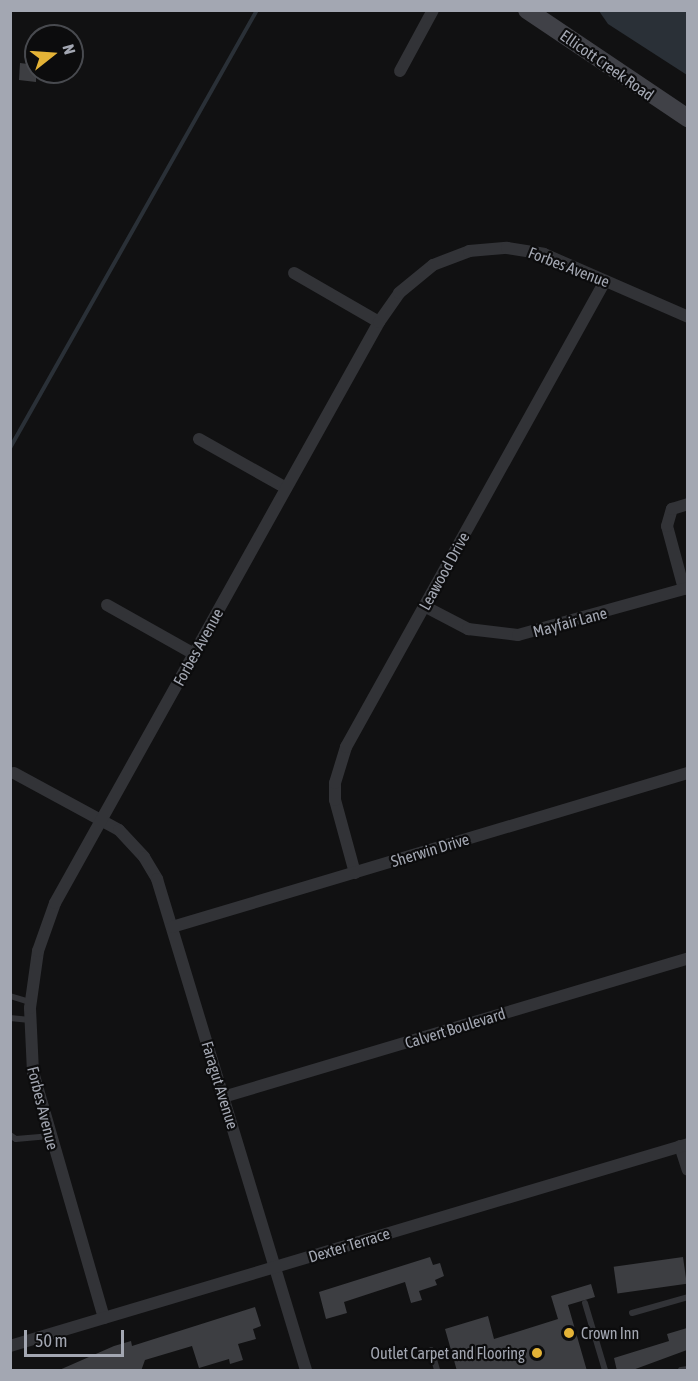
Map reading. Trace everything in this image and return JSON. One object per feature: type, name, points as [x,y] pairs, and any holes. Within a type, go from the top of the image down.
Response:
[{"type":"street","points":[[400,71],[433,10]]},
{"type":"street","name":"Ellicott Creek Road","points":[[527,10],[687,118]]},
{"type":"street","name":"Forbes Avenue","points":[[104,1318],[49,1136],[33,1072],[30,1002],[38,951],[55,903],[379,322],[414,279],[433,265],[469,251],[526,250],[687,317]]},
{"type":"street","points":[[294,273],[379,322]]},
{"type":"street","name":"Leawood Drive","points":[[355,873],[335,800],[339,765],[424,606],[605,281]]},
{"type":"street","points":[[199,439],[286,488]]},
{"type":"street","name":"Mayfair Lane","points":[[424,606],[468,629],[495,635],[518,635],[686,589],[667,526],[672,509],[687,504]]},
{"type":"street","points":[[107,605],[194,654]]},
{"type":"street","name":"Faragut Avenue","points":[[14,772],[119,830],[144,856],[157,879],[306,1371]]},
{"type":"street","name":"Sherwin Drive","points":[[172,927],[687,773]]},
{"type":"street","name":"Calvert Boulevard","points":[[224,1097],[687,958]]},
{"type":"street","points":[[684,1145],[687,1170]]},
{"type":"street","name":"Dexter Terrace","points":[[10,1346],[684,1145]]},
{"type":"lane","points":[[10,996],[30,1002]]},
{"type":"lane","points":[[10,1018],[30,1020]]},
{"type":"lane","points":[[10,1135],[15,1139],[31,1140],[49,1136]]},
{"type":"lane","points":[[632,1313],[687,1297]]},
{"type":"lane","points":[[585,1303],[605,1371]]},
{"type":"lane","points":[[431,1350],[437,1371]]},
{"type":"lane","points":[[681,1371],[687,1369]]},
{"type":"shaded area","points":[[599,11],[687,11],[687,75],[608,24]]},
{"type":"building","points":[[20,63],[24,64],[24,81],[19,80]]},
{"type":"building","points":[[430,1257],[433,1265],[440,1263],[444,1276],[435,1280],[437,1285],[419,1291],[422,1300],[411,1303],[405,1282],[344,1302],[347,1313],[326,1319],[319,1292]]},
{"type":"building","points":[[683,1257],[687,1284],[617,1293],[614,1267]]},
{"type":"building","points":[[591,1284],[595,1297],[568,1305],[587,1371],[457,1371],[445,1329],[488,1316],[494,1339],[558,1319],[551,1296]]},
{"type":"building","points":[[255,1307],[261,1326],[253,1329],[256,1339],[238,1344],[243,1360],[230,1364],[229,1359],[199,1368],[192,1346],[145,1360],[141,1371],[57,1371],[114,1346],[131,1341],[132,1346]]},
{"type":"building","points":[[687,1328],[687,1350],[630,1371],[617,1371],[614,1358],[669,1341],[667,1334]]},
{"type":"waterway","points":[[10,448],[257,10]]},
{"type":"place","name":"Crown Inn","points":[[569,1333]]},
{"type":"place","name":"Outlet Carpet and Flooring","points":[[537,1353]]}]
